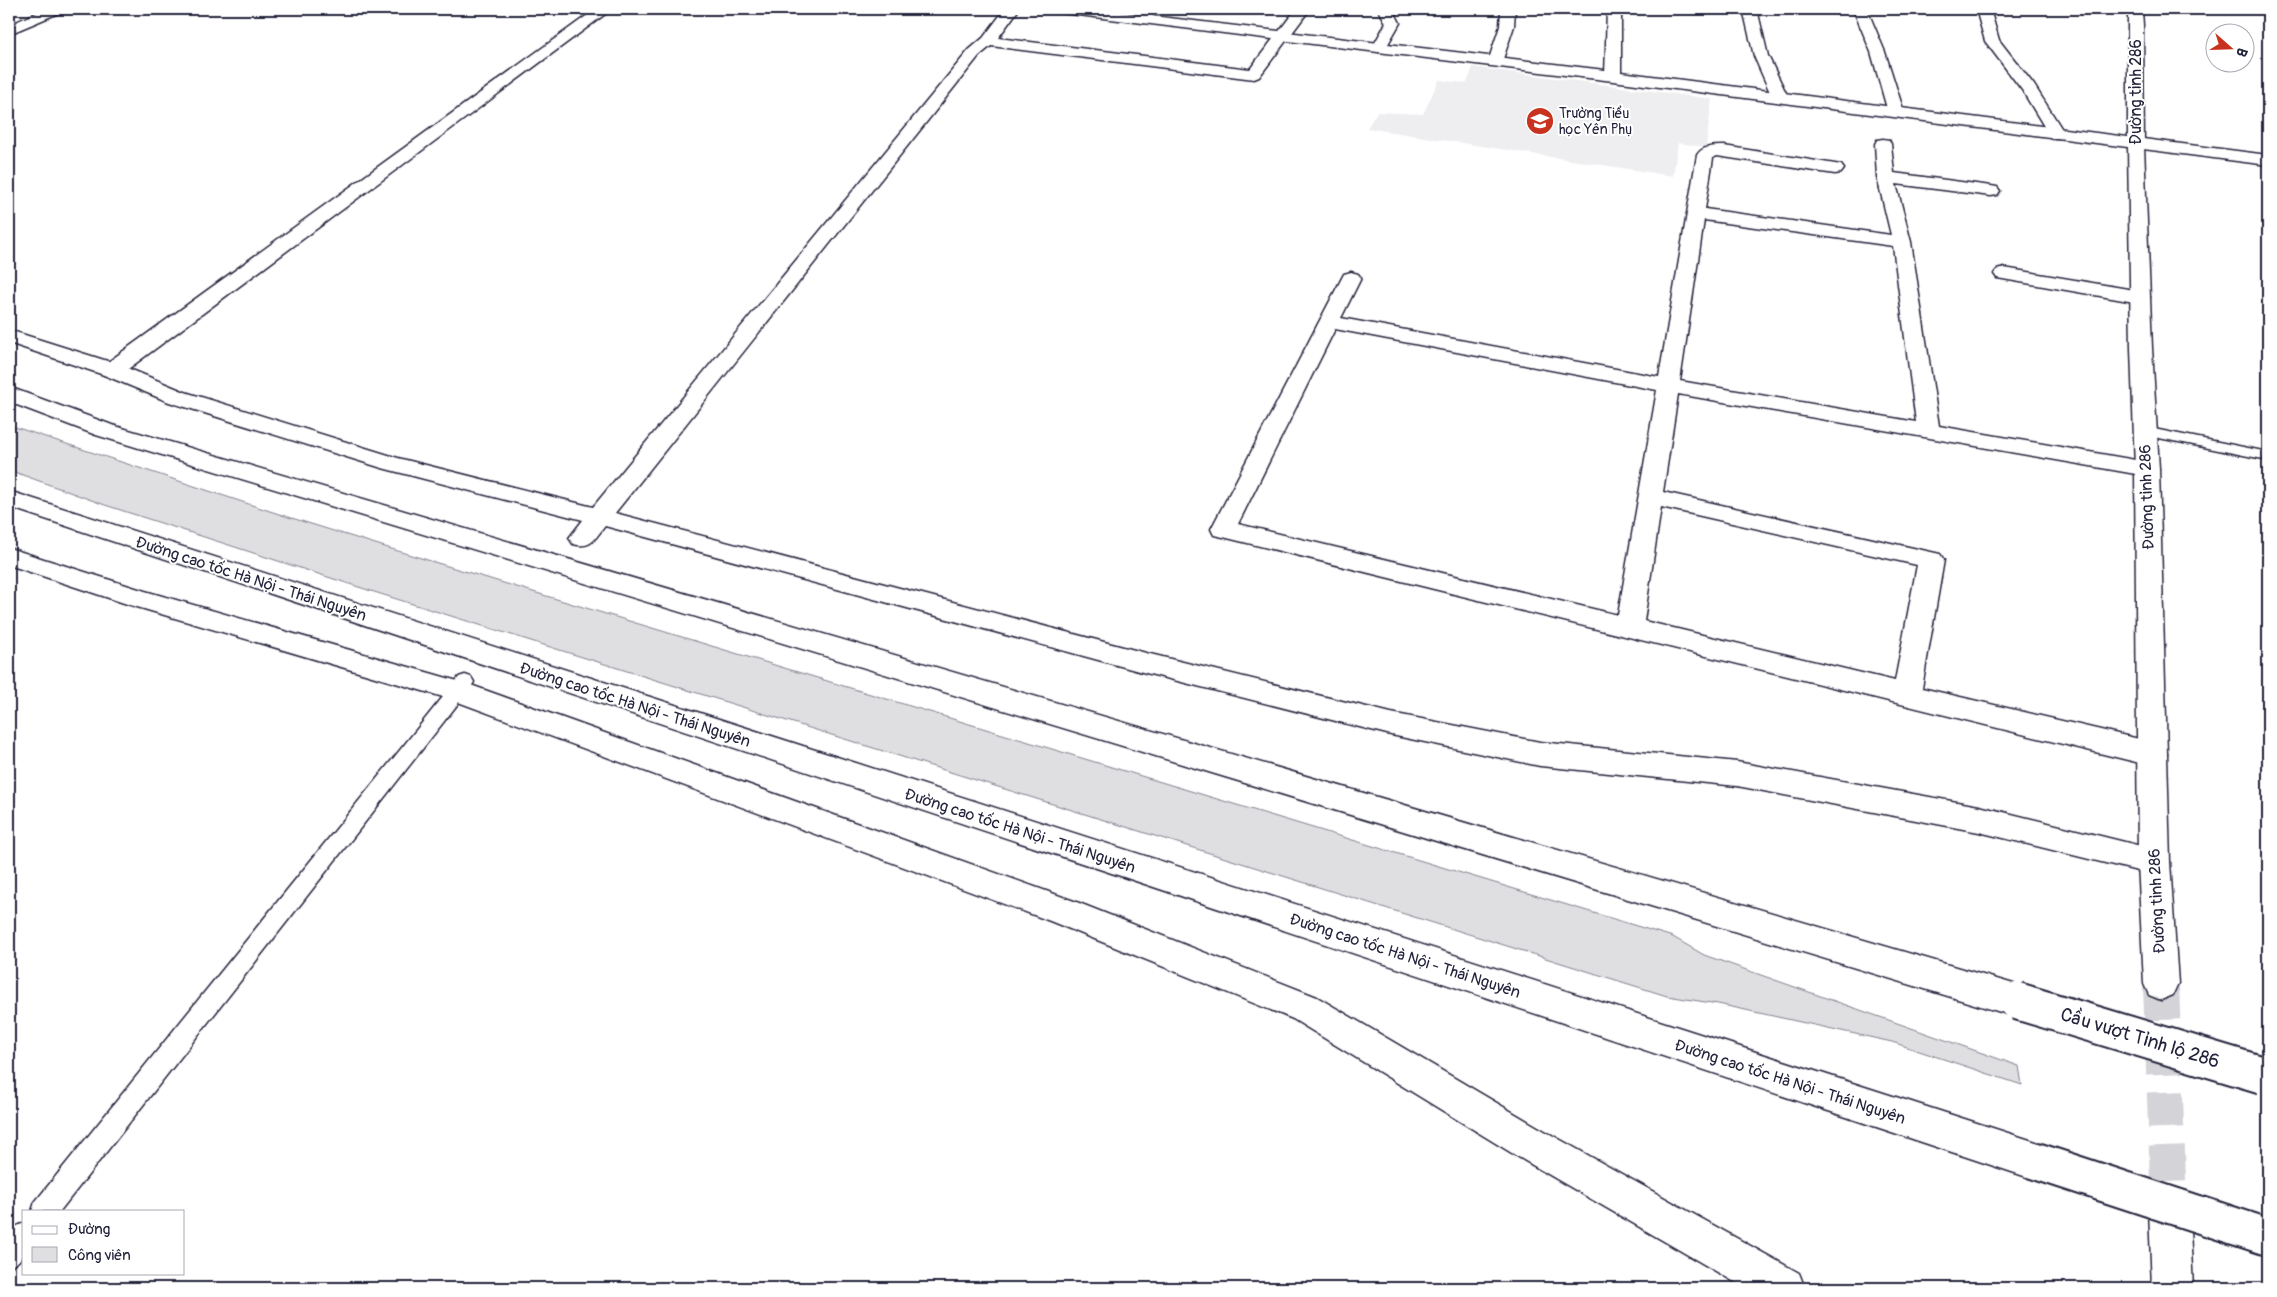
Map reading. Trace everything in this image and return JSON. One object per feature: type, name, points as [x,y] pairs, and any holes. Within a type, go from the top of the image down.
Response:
[{"type":"main road","points":[[9,30],[56,9]]},
{"type":"main road","points":[[112,370],[605,9]]},
{"type":"main road","points":[[582,538],[974,53],[1012,9]]},
{"type":"main road","points":[[1062,9],[1147,14],[1284,36],[2268,160]]},
{"type":"main road","points":[[992,33],[1254,74],[1303,9]]},
{"type":"main road","points":[[1379,48],[1393,23],[1387,12],[1391,9]]},
{"type":"main road","points":[[1495,62],[1507,26],[1508,9]]},
{"type":"main road","points":[[1613,76],[1614,9]]},
{"type":"main road","points":[[1750,9],[1761,56],[1780,97]]},
{"type":"main road","points":[[1860,9],[1878,52],[1896,112]]},
{"type":"main road","points":[[1982,9],[1992,41],[2029,88],[2057,134]]},
{"type":"main road","name":"Đường tỉnh 286","points":[[2135,9],[2137,47],[2136,144],[2144,431],[2147,469],[2154,862],[2161,984]]},
{"type":"main road","points":[[992,33],[1017,28]]},
{"type":"main road","points":[[1883,144],[1886,177],[1902,242],[1928,429]]},
{"type":"main road","points":[[1630,627],[1704,159],[1707,153],[1724,152],[1835,168]]},
{"type":"main road","points":[[1886,177],[1991,191]]},
{"type":"main road","points":[[1695,213],[1902,242]]},
{"type":"main road","points":[[2004,274],[2140,297]]},
{"type":"main road","points":[[1351,278],[1224,529],[2152,754]]},
{"type":"main road","points":[[1328,322],[1667,385],[1928,429],[2147,469]]},
{"type":"main road","points":[[9,336],[112,370],[177,397],[390,463],[600,517],[1146,663],[1391,724],[1540,754],[1737,774],[1980,819],[2154,862]]},
{"type":"main road","name":"Cầu vượt Tỉnh lộ 286","points":[[9,394],[123,436],[2266,1076]]},
{"type":"main road","points":[[1650,497],[1931,560],[1907,694]]},
{"type":"main road","name":"Đường cao tốc Hà Nội - Thái Nguyên","points":[[9,499],[2268,1237]]},
{"type":"main road","points":[[9,556],[136,598],[462,687],[1062,911],[1306,1008],[1528,1142],[1784,1288]]},
{"type":"main road","points":[[2169,1210],[2173,1288]]},
{"type":"lane","points":[[2144,431],[2268,456]]},
{"type":"lane","points":[[45,1210],[462,687]]},
{"type":"lane","points":[[9,1254],[22,1238]]},
{"type":"shaded area","name":"Trường Tiểu học Yên Phụ","points":[[1473,67],[1712,99],[1706,147],[1678,143],[1673,176],[1367,128],[1377,112],[1423,114],[1439,80],[1467,83]]},
{"type":"green space","points":[[9,425],[282,515],[411,555],[1673,937],[1704,955],[2019,1066],[2022,1085],[1892,1042],[1718,1004],[1667,996],[371,591],[105,505],[9,470]]},
{"type":"tunnel","points":[[2161,984],[2169,1210]]},
{"type":"place","name":"Trường Tiểu học Yên Phụ","points":[[1540,121]]}]
